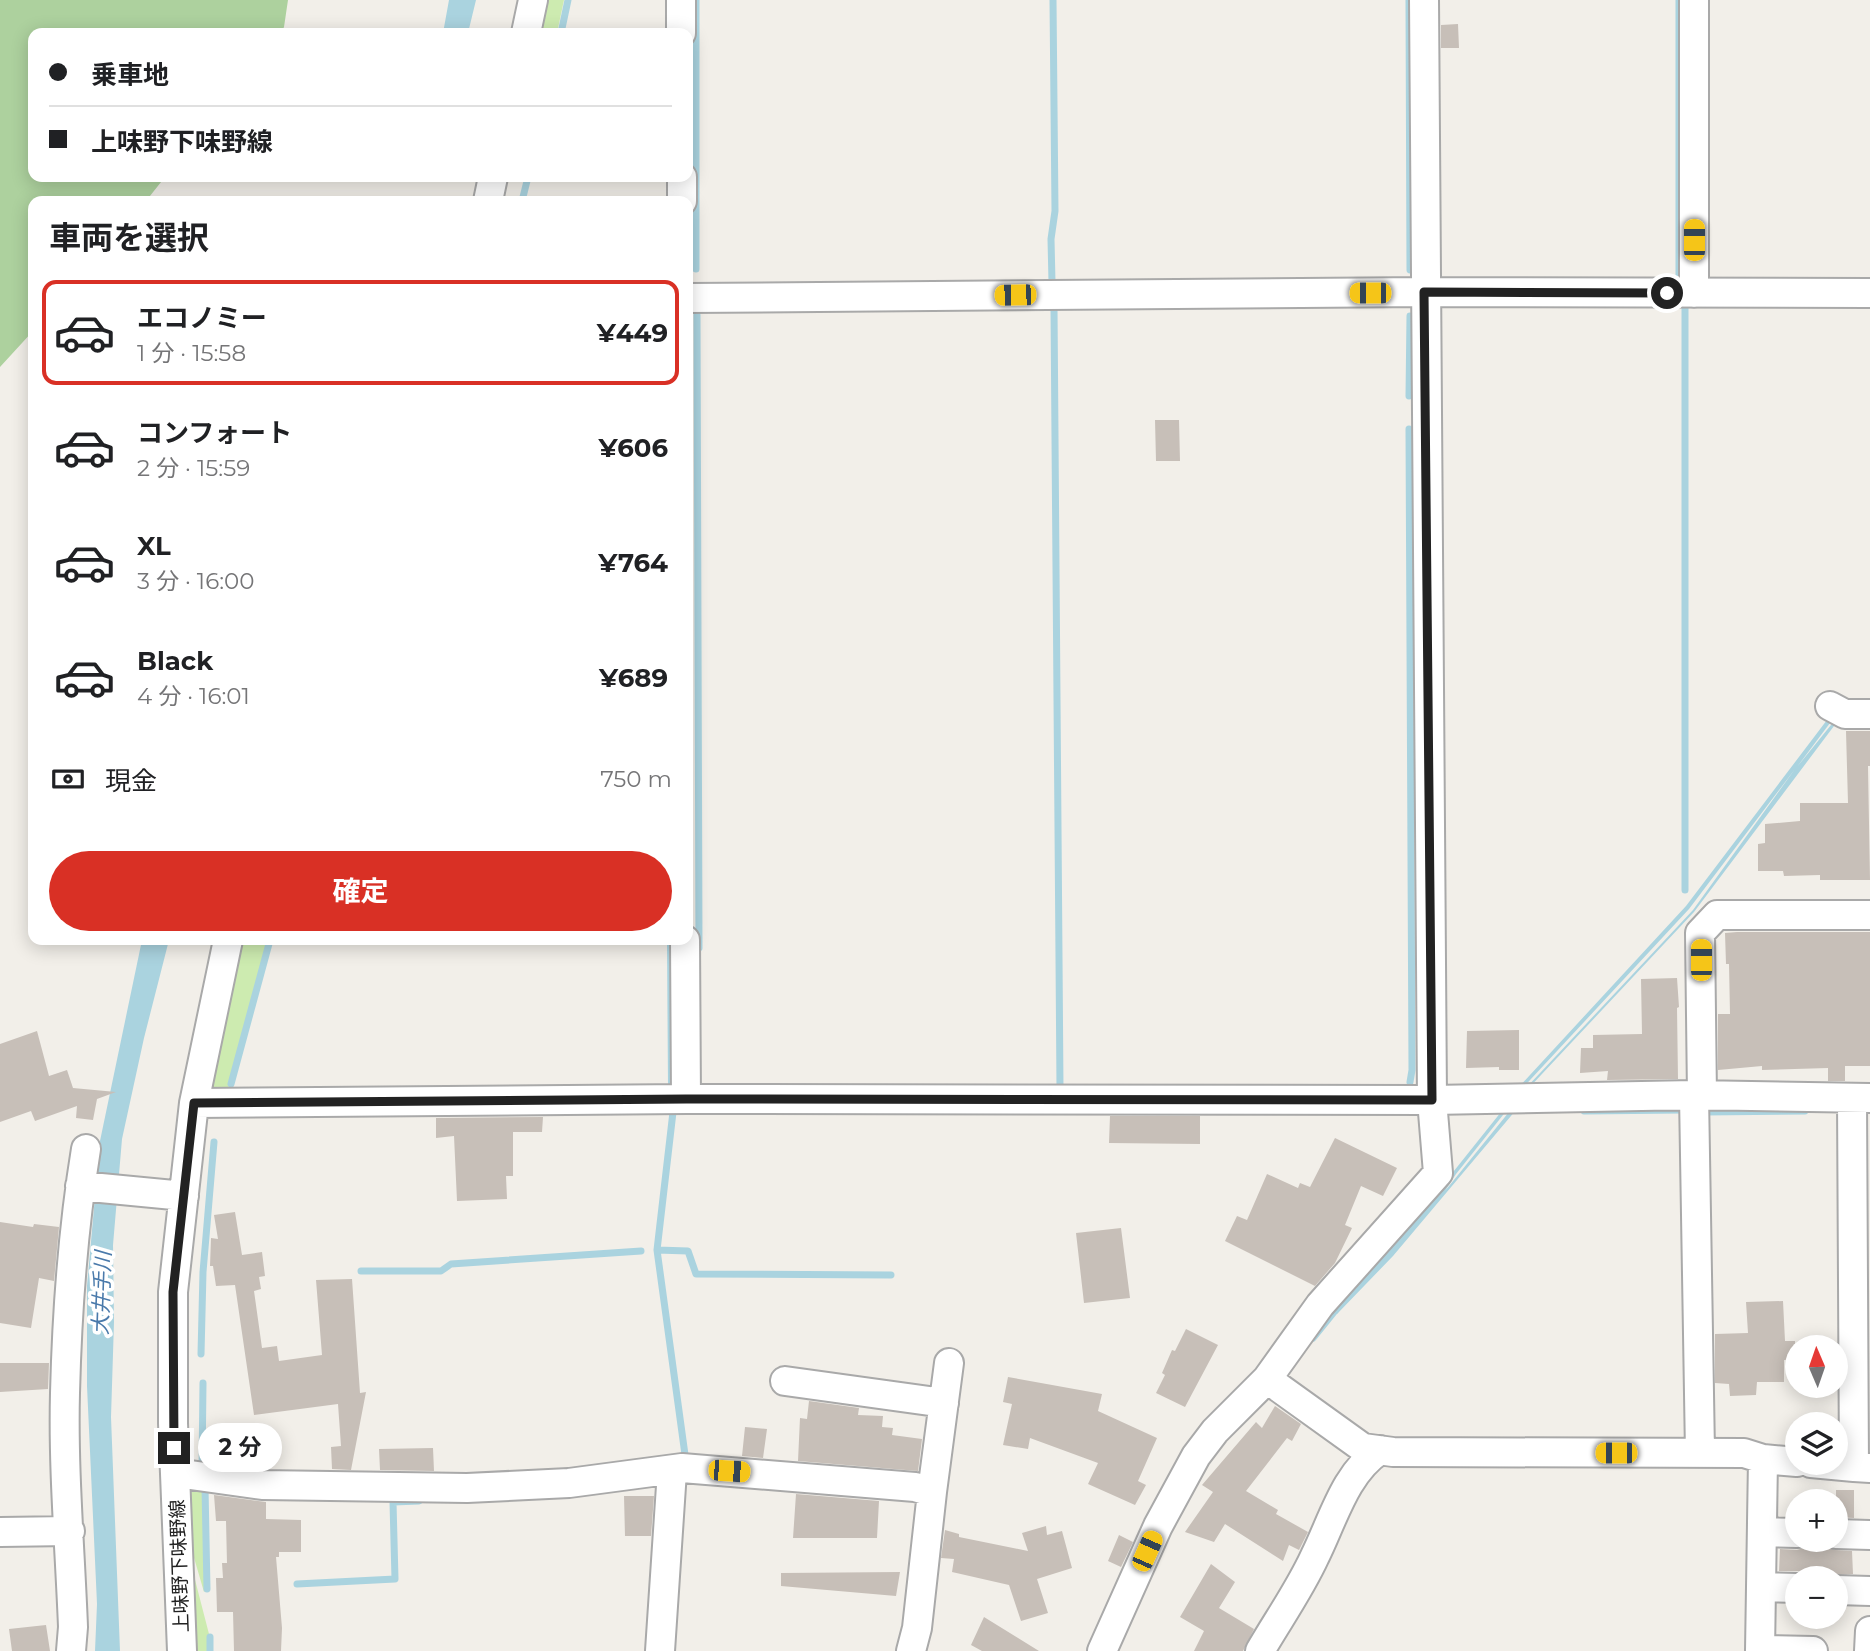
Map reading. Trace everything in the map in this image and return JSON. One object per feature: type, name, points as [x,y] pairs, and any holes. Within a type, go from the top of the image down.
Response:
[{"type":"street","points":[[527,28],[533,0]]},
{"type":"street","points":[[681,0],[681,28]]},
{"type":"street","points":[[1102,1651],[1182,1478],[1215,1431],[1267,1378],[1320,1305],[1438,1173],[1432,1100],[1424,292],[1424,0]]},
{"type":"street","points":[[1693,0],[1694,293]]},
{"type":"street","points":[[693,298],[1424,292],[1870,293]]},
{"type":"street","points":[[1830,706],[1844,714],[1870,714]]},
{"type":"street","points":[[1700,1453],[1700,933],[1717,915],[1870,915]]},
{"type":"street","name":"上味野下味野線","points":[[182,1651],[173,1423],[175,1195],[227,945]]},
{"type":"street","points":[[685,945],[686,1099]]},
{"type":"street","points":[[194,1103],[686,1099],[1432,1100],[1698,1095],[1861,1098],[1862,1467]]},
{"type":"street","points":[[71,1651],[73,1627],[65,1395],[69,1307],[86,1149]]},
{"type":"street","points":[[84,1186],[175,1195]]},
{"type":"street","points":[[911,1651],[917,1628],[949,1363]]},
{"type":"street","points":[[1267,1378],[1363,1448],[1744,1453],[1763,1459],[1785,1461]]},
{"type":"street","points":[[785,1381],[944,1403]]},
{"type":"street","points":[[1260,1651],[1315,1556],[1329,1521],[1354,1478],[1369,1457],[1380,1450]]},
{"type":"street","points":[[1763,1459],[1760,1650],[1814,1651]]},
{"type":"street","points":[[176,1473],[262,1485],[467,1488],[569,1483],[682,1468],[915,1487],[932,1492]]},
{"type":"street","points":[[660,1651],[672,1471]]},
{"type":"street","points":[[0,1532],[70,1531]]},
{"type":"street","points":[[1762,1532],[1785,1533]]},
{"type":"street","points":[[1848,1534],[1870,1535]]},
{"type":"street","points":[[1761,1587],[1785,1588]]},
{"type":"street","points":[[1848,1590],[1870,1591]]},
{"type":"street","points":[[1869,1651],[1870,1631]]},
{"type":"green space","points":[[0,0],[288,0],[284,28],[28,28],[28,182],[161,182],[150,196],[28,196],[28,336],[0,367]]},
{"type":"green space","points":[[538,0],[564,0],[558,28],[532,28]]},
{"type":"green space","points":[[233,945],[268,945],[226,1097],[210,1095],[208,1042]]},
{"type":"green space","points":[[204,1479],[204,1592],[181,1513],[185,1487]]},
{"type":"green space","points":[[193,1572],[209,1634],[208,1651],[189,1651]]},
{"type":"water","points":[[449,0],[476,0],[469,28],[444,28]]},
{"type":"water","points":[[1830,716],[1833,719],[1797,767],[1835,720],[1837,722],[1694,912],[1526,1091],[1693,910],[1795,769],[1689,909],[1519,1092],[1517,1089],[1686,906]]},
{"type":"water","name":"大井手川","points":[[141,945],[168,945],[122,1139],[113,1245],[111,1417],[120,1651],[95,1651],[97,1604],[87,1386],[87,1286],[100,1141]]},
{"type":"water","points":[[667,945],[671,945],[672,1087],[668,1087]]},
{"type":"water","points":[[1505,1107],[1507,1110],[1445,1191],[1513,1107],[1516,1110],[1393,1256],[1337,1314],[1331,1309],[1426,1206]]},
{"type":"building","points":[[1458,24],[1459,48],[1441,48],[1441,25]]},
{"type":"building","points":[[1155,420],[1179,420],[1180,461],[1156,461]]},
{"type":"building","points":[[1846,731],[1870,731],[1870,880],[1820,880],[1820,875],[1784,876],[1783,871],[1758,871],[1758,844],[1765,843],[1765,824],[1800,821],[1800,803],[1848,803]]},
{"type":"building","points":[[1870,932],[1870,1066],[1845,1066],[1845,1081],[1828,1081],[1828,1068],[1762,1070],[1762,1066],[1718,1070],[1718,1014],[1730,1014],[1725,933]]},
{"type":"building","points":[[1677,978],[1678,1079],[1607,1080],[1608,1071],[1580,1073],[1581,1048],[1593,1048],[1593,1035],[1642,1034],[1641,979]]},
{"type":"building","points":[[1519,1030],[1519,1070],[1499,1070],[1499,1067],[1466,1068],[1467,1031]]},
{"type":"building","points":[[37,1031],[49,1076],[67,1070],[73,1088],[116,1092],[97,1099],[93,1120],[76,1118],[77,1106],[35,1121],[31,1111],[0,1122],[0,1044]]},
{"type":"building","points":[[1110,1116],[1200,1116],[1200,1144],[1109,1143]]},
{"type":"building","points":[[543,1117],[542,1132],[513,1132],[513,1176],[506,1176],[507,1199],[457,1201],[454,1136],[436,1138],[436,1118]]},
{"type":"building","points":[[1335,1138],[1397,1168],[1383,1196],[1361,1186],[1345,1225],[1352,1228],[1335,1263],[1315,1286],[1225,1241],[1237,1216],[1247,1220],[1267,1174],[1298,1188],[1300,1183],[1310,1187]]},
{"type":"building","points":[[235,1212],[242,1255],[262,1252],[265,1276],[259,1277],[261,1289],[254,1291],[262,1348],[277,1346],[279,1361],[322,1355],[316,1280],[352,1279],[360,1393],[366,1392],[351,1470],[332,1469],[331,1447],[341,1446],[338,1404],[254,1415],[235,1285],[216,1286],[213,1266],[210,1266],[211,1238],[218,1239],[214,1215]]},
{"type":"building","points":[[0,1222],[33,1227],[34,1224],[59,1227],[54,1281],[39,1278],[31,1328],[0,1323]]},
{"type":"building","points":[[1121,1228],[1130,1298],[1084,1303],[1076,1233]]},
{"type":"building","points":[[1783,1301],[1784,1382],[1757,1382],[1756,1395],[1730,1396],[1729,1384],[1715,1383],[1715,1334],[1748,1333],[1746,1302]]},
{"type":"building","points":[[1186,1329],[1218,1345],[1185,1407],[1156,1393],[1165,1375],[1162,1373],[1172,1350],[1175,1351]]},
{"type":"building","points":[[0,1363],[49,1363],[48,1389],[0,1392]]},
{"type":"building","points":[[1008,1377],[1102,1394],[1098,1411],[1157,1438],[1138,1481],[1146,1485],[1135,1505],[1088,1484],[1098,1463],[1030,1438],[1028,1449],[1003,1445],[1012,1404],[1003,1402]]},
{"type":"building","points":[[809,1401],[859,1408],[858,1415],[883,1416],[882,1427],[893,1428],[892,1435],[922,1439],[918,1471],[798,1461],[800,1418],[807,1419]]},
{"type":"building","points":[[1275,1406],[1301,1424],[1292,1441],[1287,1438],[1246,1491],[1278,1510],[1276,1514],[1308,1532],[1299,1550],[1289,1545],[1283,1561],[1225,1524],[1214,1542],[1185,1532],[1213,1492],[1202,1485],[1256,1422],[1262,1428]]},
{"type":"building","points":[[745,1427],[767,1429],[763,1458],[742,1456]]},
{"type":"building","points":[[433,1448],[434,1471],[380,1470],[379,1449]]},
{"type":"building","points":[[1848,1490],[1854,1490],[1854,1518],[1848,1518]]},
{"type":"building","points":[[796,1494],[879,1501],[877,1538],[793,1538]]},
{"type":"building","points":[[214,1495],[266,1502],[266,1519],[301,1520],[301,1552],[279,1552],[279,1557],[276,1557],[282,1628],[281,1651],[234,1651],[233,1612],[217,1612],[216,1578],[223,1578],[222,1563],[227,1563],[226,1521],[216,1521]]},
{"type":"building","points":[[624,1496],[654,1496],[651,1536],[625,1536]]},
{"type":"building","points":[[1046,1526],[1047,1535],[1062,1531],[1072,1568],[1037,1579],[1048,1613],[1021,1621],[1009,1585],[952,1572],[954,1559],[941,1558],[945,1530],[959,1534],[959,1537],[1028,1551],[1022,1533]]},
{"type":"building","points":[[1119,1535],[1133,1542],[1121,1567],[1108,1561]]},
{"type":"building","points":[[1780,1549],[1785,1549],[1785,1552],[1852,1551],[1853,1574],[1848,1574],[1848,1566],[1785,1566],[1785,1571],[1779,1571]]},
{"type":"building","points":[[1211,1564],[1235,1582],[1219,1608],[1254,1629],[1243,1651],[1194,1651],[1204,1631],[1180,1617]]},
{"type":"building","points":[[900,1572],[896,1596],[781,1586],[781,1573]]},
{"type":"building","points":[[984,1617],[1039,1651],[982,1651],[971,1645]]},
{"type":"building","points":[[46,1625],[50,1651],[12,1651],[9,1629]]},
{"type":"waterway","points":[[562,28],[568,0]]},
{"type":"waterway","points":[[696,0],[696,269]]},
{"type":"waterway","points":[[1052,282],[1051,239],[1055,211],[1053,0]]},
{"type":"waterway","points":[[1409,0],[1410,270]]},
{"type":"waterway","points":[[1679,0],[1679,279]]},
{"type":"waterway","points":[[523,196],[527,182]]},
{"type":"waterway","points":[[1685,304],[1685,890]]},
{"type":"waterway","points":[[1054,307],[1060,1088]]},
{"type":"waterway","points":[[697,315],[699,948]]},
{"type":"waterway","points":[[1409,396],[1410,316]]},
{"type":"waterway","points":[[1409,429],[1410,1082]]},
{"type":"waterway","points":[[231,1084],[269,945]]},
{"type":"waterway","points":[[1584,1111],[1682,1110]]},
{"type":"waterway","points":[[1704,1112],[1805,1111]]},
{"type":"waterway","points":[[673,1112],[657,1250],[686,1462]]},
{"type":"waterway","points":[[201,1354],[203,1272],[214,1142]]},
{"type":"waterway","points":[[657,1250],[688,1251],[696,1274],[891,1275]]},
{"type":"waterway","points":[[361,1271],[441,1271],[451,1264],[641,1251]]},
{"type":"waterway","points":[[1313,1338],[1338,1307]]},
{"type":"waterway","points":[[202,1469],[203,1383]]},
{"type":"waterway","points":[[205,1487],[207,1589]]},
{"type":"waterway","points":[[297,1584],[395,1579],[393,1502],[419,1501]]},
{"type":"waterway","points":[[210,1637],[210,1651]]},
{"type":"route","points":[[174,1448],[173,1292],[194,1103],[686,1099],[1432,1100],[1424,292],[1667,293]]}]
